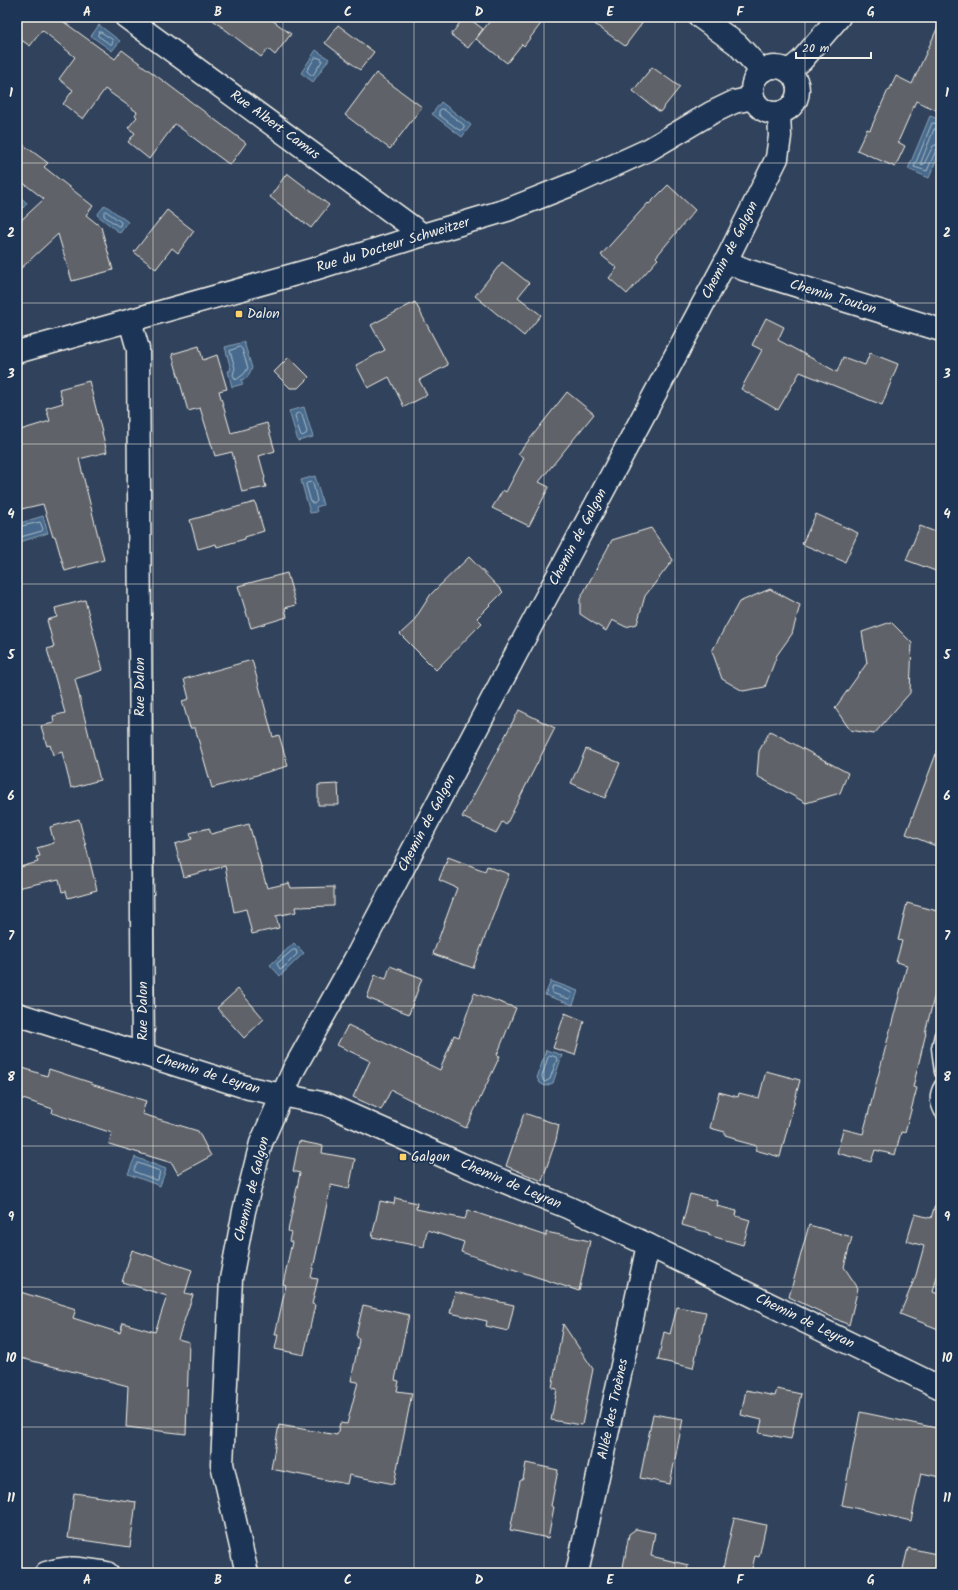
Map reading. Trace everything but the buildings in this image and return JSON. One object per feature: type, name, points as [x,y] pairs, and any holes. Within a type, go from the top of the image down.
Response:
[{"type":"street","name":"Rue Albert Camus","points":[[126,17],[422,235]]},
{"type":"street","points":[[700,17],[737,44],[762,70]]},
{"type":"street","points":[[789,71],[802,60],[839,17]]},
{"type":"street","points":[[771,67],[780,67],[789,71],[795,78],[798,86],[798,95],[794,103],[788,110],[779,113],[766,112],[756,104],[753,98],[753,83],[762,70],[771,67]]},
{"type":"street","name":"Rue du Docteur Schweitzer","points":[[17,352],[314,269],[507,210],[578,182],[650,149],[711,113],[734,102],[753,98]]},
{"type":"street","name":"Chemin de Galgon","points":[[247,1573],[222,1464],[231,1279],[244,1211],[261,1143],[294,1069],[359,952],[726,261],[777,158],[780,136],[779,113]]},
{"type":"street","name":"Chemin Touton","points":[[726,261],[743,269],[941,330]]},
{"type":"street","name":"Rue Dalon","points":[[130,320],[138,349],[143,1054]]},
{"type":"street","name":"Chemin de Leyran","points":[[17,1014],[249,1088],[281,1096],[326,1104],[461,1164],[567,1207],[941,1388]]},
{"type":"street","name":"Allée des Troènes","points":[[577,1573],[648,1245]]},
{"type":"street","points":[[46,1573],[60,1568],[76,1567],[107,1573]]},
{"type":"lane","points":[[941,1035],[938,1048],[941,1072]]},
{"type":"lane","points":[[941,1085],[936,1100],[941,1112]]},
{"type":"water","points":[[99,25],[120,41],[112,51],[91,36]]},
{"type":"water","points":[[316,50],[329,59],[313,82],[301,73]]},
{"type":"water","points":[[441,102],[471,125],[462,137],[432,114]]},
{"type":"water","points":[[930,116],[941,120],[941,148],[929,178],[908,169]]},
{"type":"water","points":[[17,190],[21,193],[20,197],[27,203],[23,208],[17,204]]},
{"type":"water","points":[[105,205],[128,222],[120,233],[97,215]]},
{"type":"water","points":[[244,342],[252,368],[247,378],[241,380],[243,384],[232,387],[228,371],[231,370],[225,347]]},
{"type":"water","points":[[304,407],[313,437],[298,441],[289,411]]},
{"type":"water","points":[[315,476],[323,505],[316,507],[317,512],[310,513],[301,480]]},
{"type":"water","points":[[43,516],[48,533],[17,543],[17,524]]},
{"type":"water","points":[[294,943],[304,953],[280,976],[270,965]]},
{"type":"water","points":[[551,981],[578,991],[573,1005],[545,995]]},
{"type":"water","points":[[546,1050],[562,1055],[553,1083],[545,1086],[540,1083],[537,1078]]},
{"type":"water","points":[[135,1157],[166,1169],[160,1186],[128,1174]]},
{"type":"place","name":"Dalon","points":[[239,314]]},
{"type":"place","name":"Galgon","points":[[403,1157]]}]
